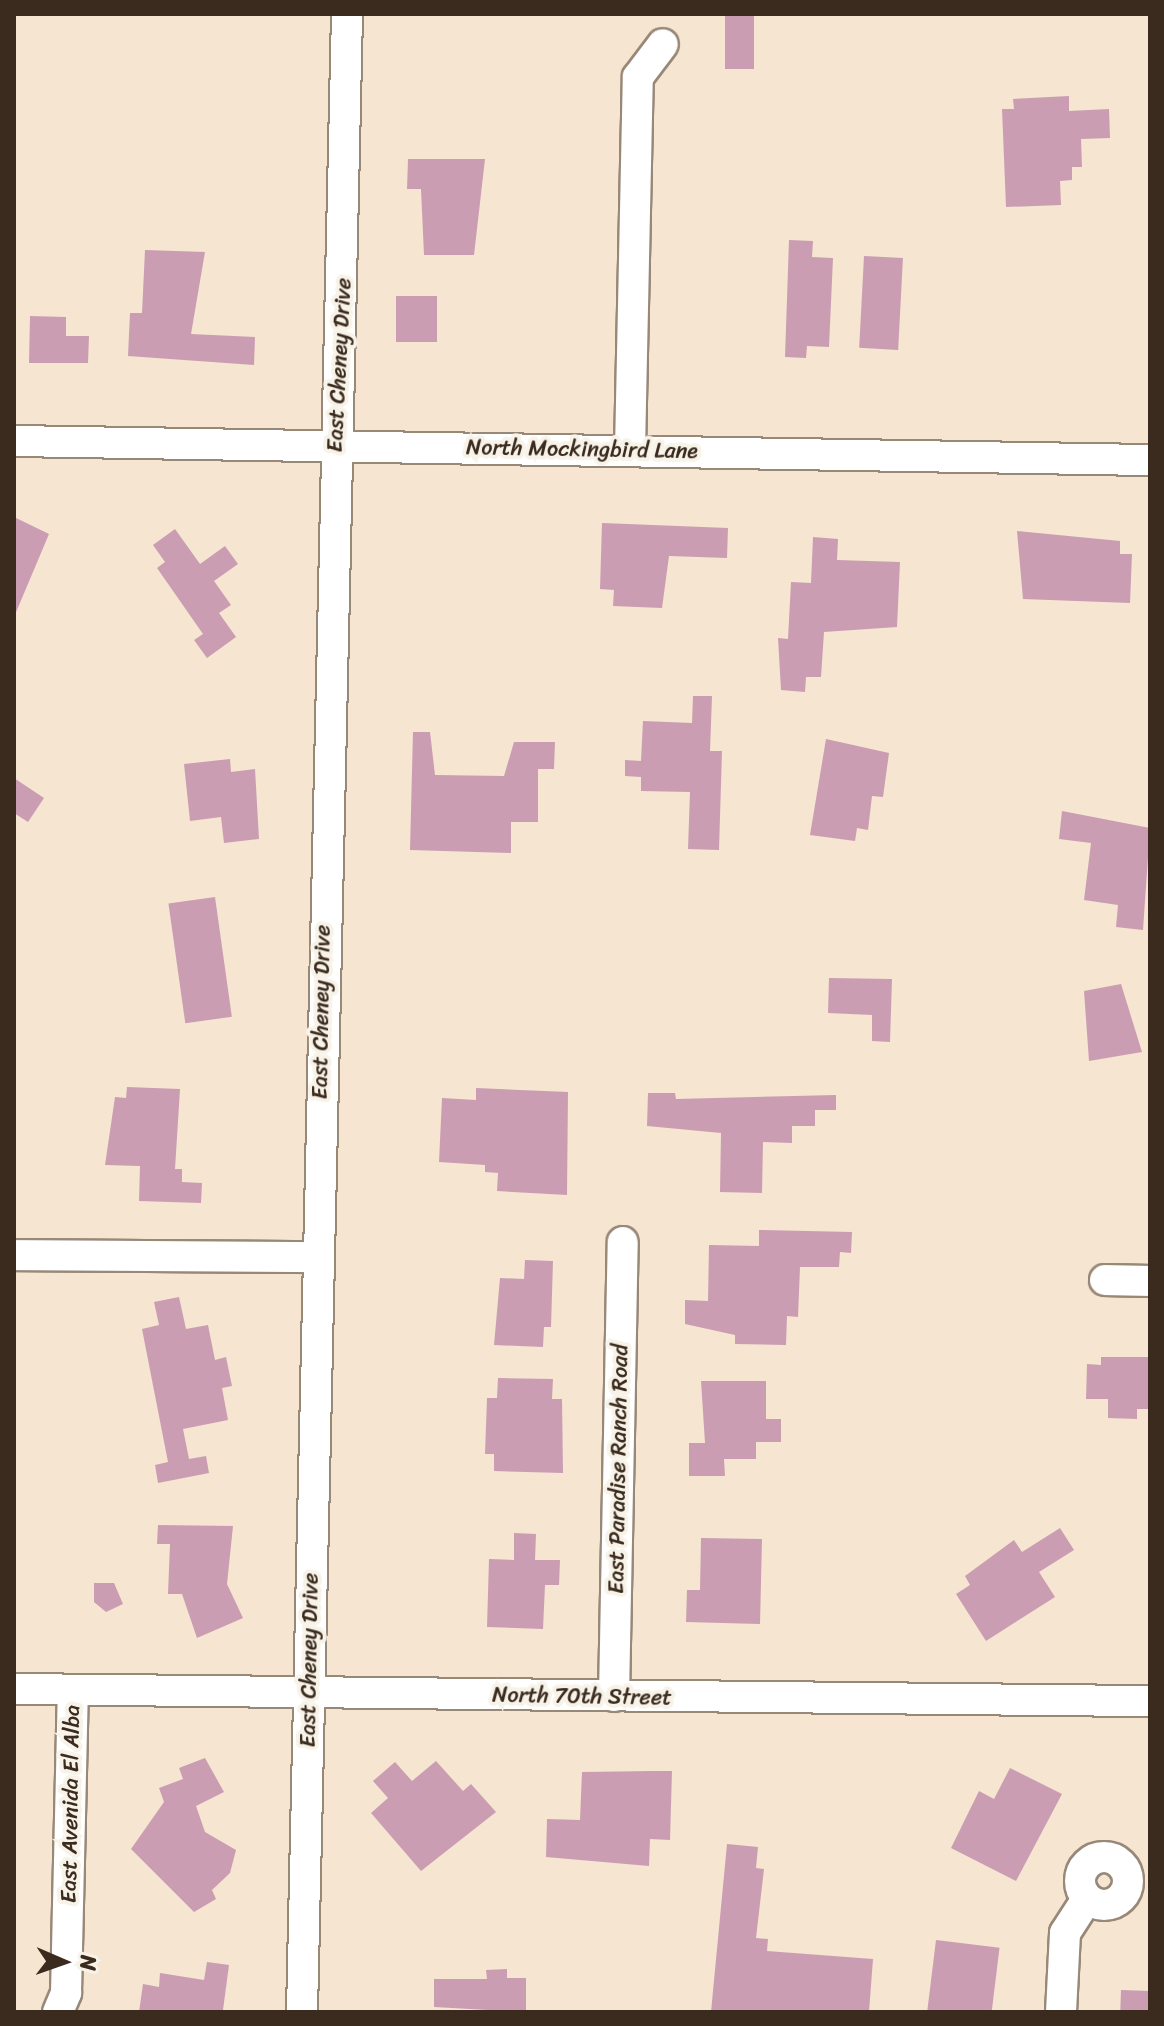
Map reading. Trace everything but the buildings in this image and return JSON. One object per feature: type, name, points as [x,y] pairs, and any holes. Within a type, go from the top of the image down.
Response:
[{"type":"street","name":"East Cheney Drive","points":[[302,2012],[334,388],[345,329],[347,14]]},
{"type":"street","points":[[630,450],[638,77],[663,44]]},
{"type":"street","name":"North Mockingbird Lane","points":[[14,441],[1150,460]]},
{"type":"street","name":"East Paradise Ranch Road","points":[[614,1696],[623,1242]]},
{"type":"street","points":[[14,1255],[316,1257]]},
{"type":"street","points":[[1105,1280],[1150,1281]]},
{"type":"street","name":"North 70th Street","points":[[14,1689],[1150,1701]]},
{"type":"street","name":"East Avenida El Alba","points":[[58,2012],[66,1993],[73,1690]]},
{"type":"street","points":[[1061,2012],[1065,1933],[1087,1899]]}]
